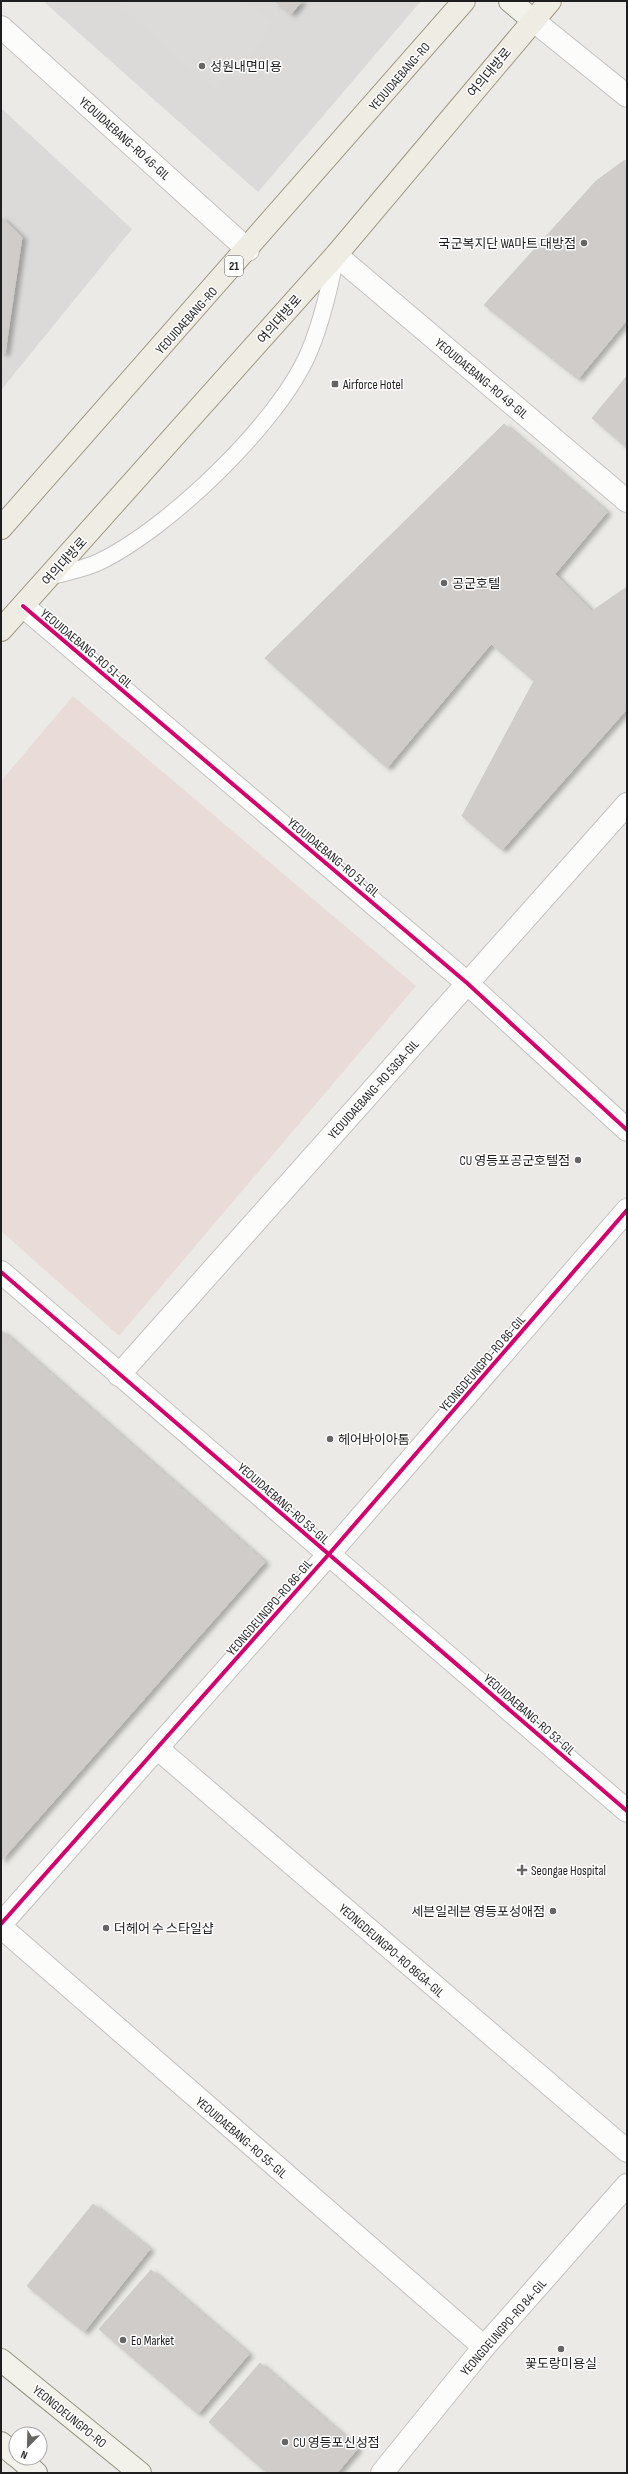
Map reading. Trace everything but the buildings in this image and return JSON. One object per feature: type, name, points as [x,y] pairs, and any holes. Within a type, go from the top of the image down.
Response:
[{"type":"main road","name":"YEOUIDAEBANG-RO","points":[[1,528],[248,250],[464,1]]},
{"type":"main road","points":[[510,1],[534,20]]},
{"type":"main road","name":"여의대방로","points":[[1,630],[50,577],[336,255],[550,1]]},
{"type":"main road","name":"YEONGDEUNGPO-RO","points":[[1,2360],[140,2473]]},
{"type":"main road","points":[[28,2466],[36,2473]]},
{"type":"street","points":[[534,20],[627,96]]},
{"type":"street","name":"YEOUIDAEBANG-RO 46-GIL","points":[[1,27],[248,250]]},
{"type":"street","name":"YEOUIDAEBANG-RO 49-GIL","points":[[336,255],[627,501]]},
{"type":"street","name":"YEOUIDAEBANG-RO 51-GIL","points":[[23,606],[467,983],[627,1130]]},
{"type":"street","name":"YEOUIDAEBANG-RO 53GA-GIL","points":[[119,1375],[627,804]]},
{"type":"street","name":"YEONGDEUNGPO-RO 86-GIL","points":[[1,1924],[329,1554],[627,1210]]},
{"type":"street","name":"YEOUIDAEBANG-RO 53-GIL","points":[[1,1272],[627,1811]]},
{"type":"street","name":"YEONGDEUNGPO-RO 86GA-GIL","points":[[157,1748],[627,2151]]},
{"type":"street","name":"YEOUIDAEBANG-RO 55-GIL","points":[[1,1927],[484,2347]]},
{"type":"street","name":"YEONGDEUNGPO-RO 84-GIL","points":[[382,2473],[484,2347],[627,2185]]},
{"type":"lane","points":[[50,577],[98,562],[134,542],[183,505],[248,440],[283,396],[308,354],[325,308],[336,255]]},
{"type":"shaded area","points":[[43,1],[421,1],[258,192]]},
{"type":"shaded area","points":[[115,1],[244,1],[273,26],[217,91]]},
{"type":"shaded area","points":[[1,108],[132,229],[1,390]]},
{"type":"shaded area","points":[[73,696],[416,986],[119,1336],[1,1231],[1,781]]},
{"type":"cycle path","points":[[23,606],[467,983],[627,1130]]},
{"type":"cycle path","points":[[1,1924],[329,1554],[627,1210]]},
{"type":"cycle path","points":[[1,1272],[627,1811]]},
{"type":"place","name":"성원내면미용","points":[[202,66]]},
{"type":"place","name":"국군복지단 WA마트 대방점","points":[[584,243]]},
{"type":"place","name":"Airforce Hotel","points":[[335,384]]},
{"type":"place","name":"공군호텔","points":[[444,583]]},
{"type":"place","name":"CU 영등포공군호텔점","points":[[578,1160]]},
{"type":"place","name":"헤어바이아톰","points":[[330,1439]]},
{"type":"place","name":"Seongae Hospital","points":[[522,1870]]},
{"type":"place","name":"세븐일레븐 영등포성애점","points":[[553,1911]]},
{"type":"place","name":"더헤어 수 스타일샵","points":[[106,1928]]},
{"type":"place","name":"Eo Market","points":[[123,2340]]},
{"type":"place","name":"꽃도랑미용실","points":[[561,2349]]},
{"type":"place","name":"CU 영등포신성점","points":[[285,2442]]}]
